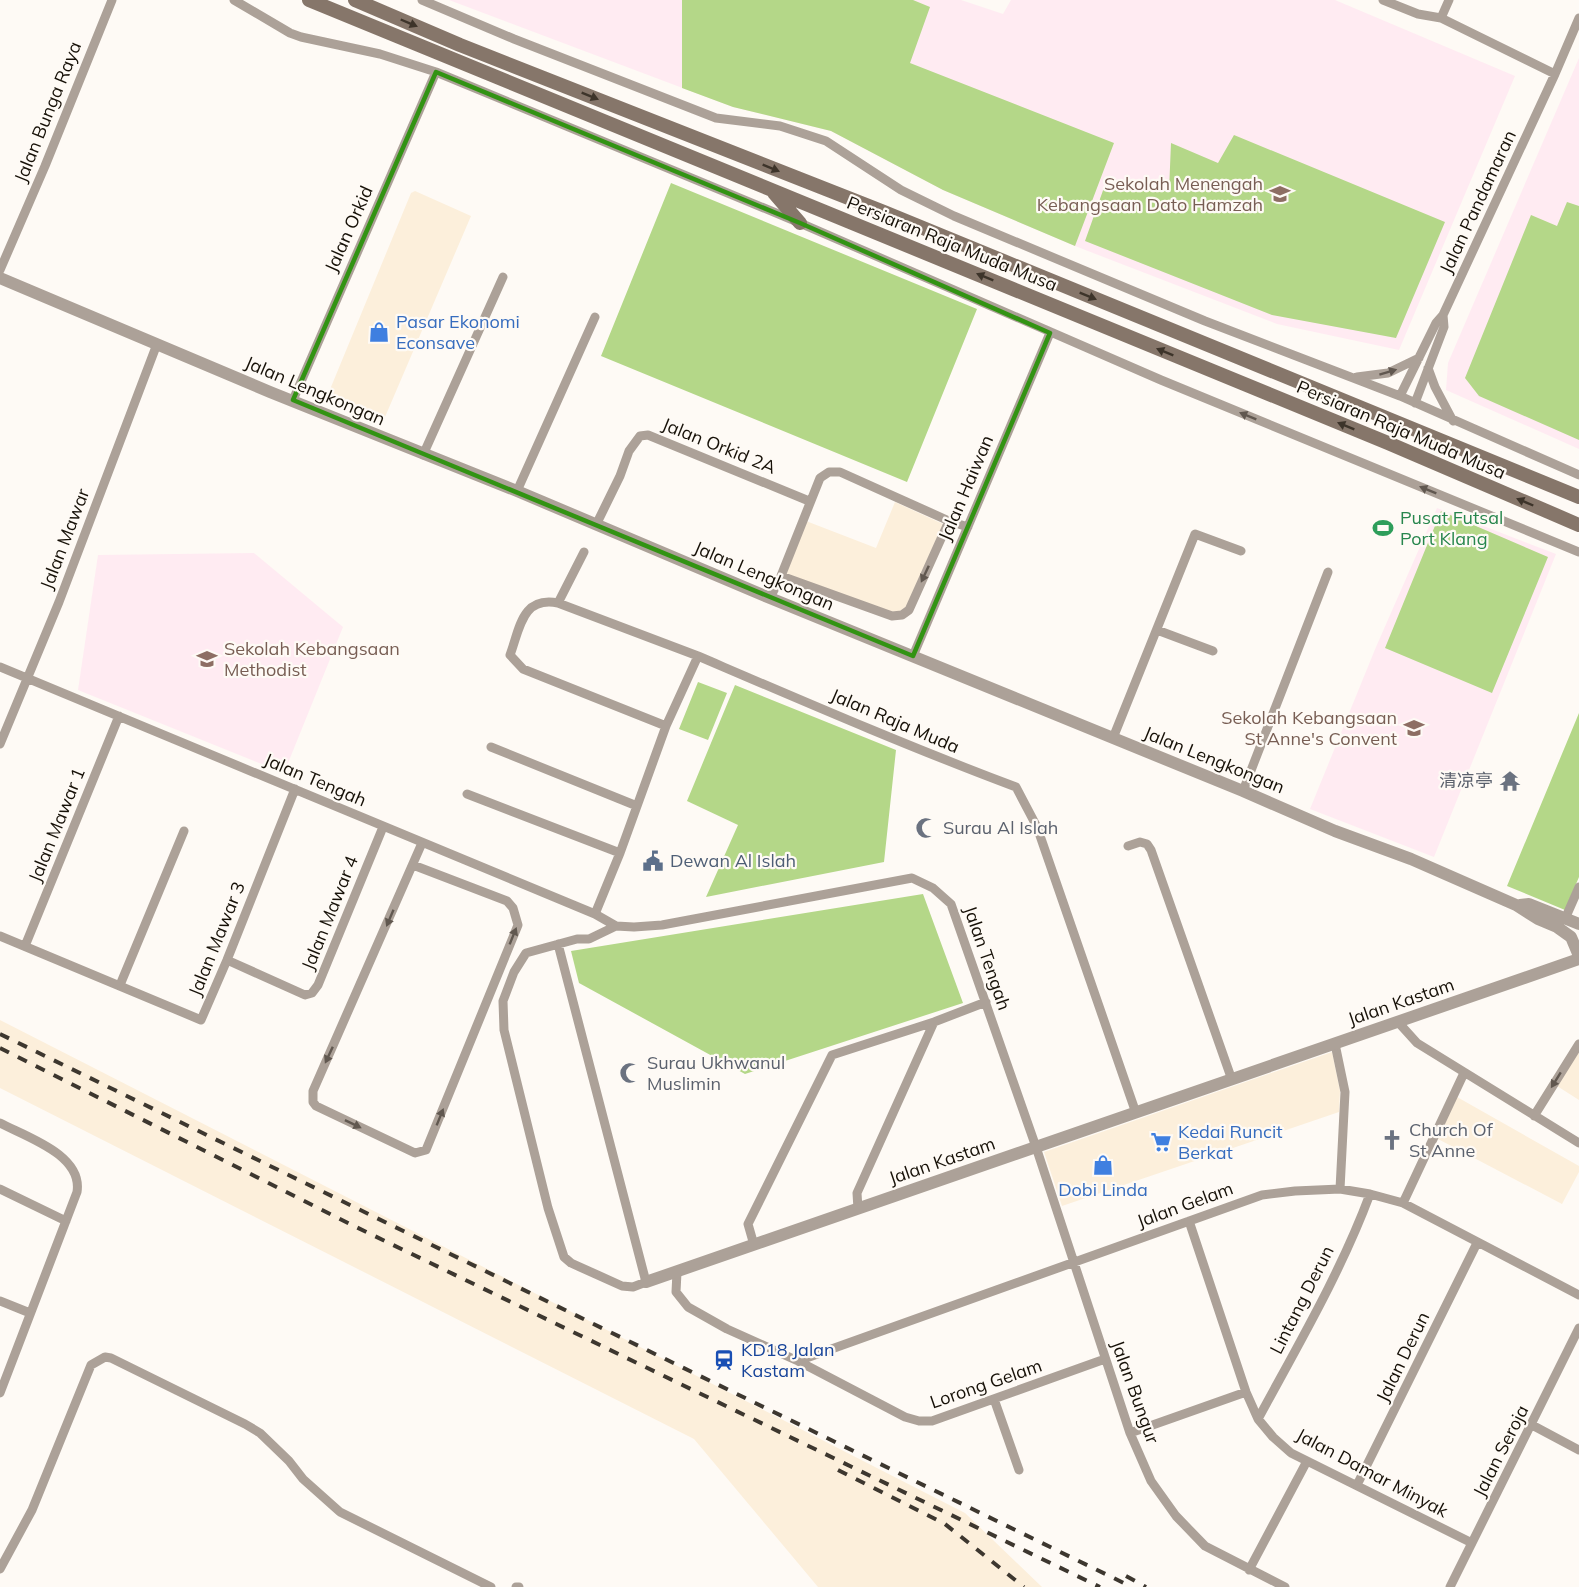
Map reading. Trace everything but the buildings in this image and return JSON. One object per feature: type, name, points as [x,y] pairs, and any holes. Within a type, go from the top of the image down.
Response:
[{"type":"main road","name":"Persiaran Raja Muda Musa","points":[[309,0],[1388,443],[1579,525]]},
{"type":"main road","name":"Persiaran Raja Muda Musa","points":[[355,0],[460,45],[884,212],[1579,497]]},
{"type":"main road","points":[[771,189],[800,223]]},
{"type":"street","name":"Jalan Bunga Raya","points":[[0,270],[112,0]]},
{"type":"street","points":[[234,0],[290,33],[301,37],[380,54],[436,72],[800,223],[1050,333],[1579,552]]},
{"type":"street","points":[[422,0],[514,39],[716,118],[780,126],[826,141],[901,190],[954,216],[1205,321],[1355,377],[1579,475]]},
{"type":"street","points":[[1383,0],[1418,14],[1441,18],[1555,74]]},
{"type":"street","points":[[1441,18],[1449,0]]},
{"type":"street","name":"Jalan Pandamaran","points":[[1400,396],[1436,323],[1443,315],[1579,18]]},
{"type":"street","name":"Jalan Orkid","points":[[293,400],[436,72]]},
{"type":"street","points":[[423,455],[503,277]]},
{"type":"street","name":"Jalan Lengkongan","points":[[0,278],[1335,831],[1411,859],[1516,905],[1538,919],[1557,927],[1571,937],[1579,958]]},
{"type":"street","points":[[1415,403],[1444,327],[1443,315]]},
{"type":"street","points":[[517,491],[595,317]]},
{"type":"street","name":"Jalan Haiwan","points":[[913,656],[1050,333]]},
{"type":"street","name":"Jalan Mawar","points":[[0,744],[158,344]]},
{"type":"street","points":[[1355,377],[1388,373],[1419,358]]},
{"type":"street","points":[[1428,368],[1435,387],[1454,421]]},
{"type":"street","name":"Jalan Orkid 2A","points":[[596,525],[630,451],[640,436],[648,435],[809,501]]},
{"type":"street","points":[[770,598],[781,576],[809,501],[820,478],[829,472],[840,472],[968,527]]},
{"type":"street","points":[[781,576],[892,616],[902,615],[909,610],[950,521]]},
{"type":"street","points":[[1113,738],[1195,534],[1241,551]]},
{"type":"street","points":[[584,552],[558,603],[539,602],[527,610],[510,655],[523,669],[666,726]]},
{"type":"street","points":[[1243,791],[1328,572]]},
{"type":"street","name":"Jalan Raja Muda","points":[[558,603],[698,657],[900,742],[1016,787],[1037,827],[1136,1113]]},
{"type":"street","points":[[1157,630],[1213,651]]},
{"type":"street","points":[[595,914],[620,853],[666,726],[698,657]]},
{"type":"street","name":"Jalan Tengah","points":[[0,667],[595,914],[616,926],[662,925],[912,878],[933,888],[951,904],[1036,1147]]},
{"type":"street","name":"Jalan Mawar 1","points":[[25,946],[119,716]]},
{"type":"street","points":[[490,747],[637,806]]},
{"type":"street","name":"Jalan Mawar 3","points":[[120,985],[201,1020],[295,789]]},
{"type":"street","points":[[467,794],[620,853]]},
{"type":"street","name":"Jalan Mawar 4","points":[[227,960],[305,994],[312,993],[318,986],[383,826]]},
{"type":"street","points":[[0,936],[120,985],[184,831]]},
{"type":"street","points":[[1128,846],[1140,842],[1147,844],[1151,850],[1232,1080]]},
{"type":"street","points":[[413,865],[507,901],[513,908],[518,925],[426,1150],[415,1153],[316,1106],[313,1102],[313,1091],[422,843]]},
{"type":"street","points":[[1565,919],[1579,886]]},
{"type":"street","name":"Jalan Lengkongan","points":[[1516,905],[1529,904],[1579,924]]},
{"type":"street","name":"Jalan Tengah","points":[[616,926],[589,939],[577,939],[526,953],[514,972],[503,1001],[504,1030],[560,1250],[571,1263],[622,1286],[633,1287],[646,1282]]},
{"type":"street","points":[[558,944],[646,1282]]},
{"type":"street","name":"Jalan Kastam","points":[[646,1282],[1579,958]]},
{"type":"street","points":[[754,1245],[748,1224],[832,1055],[934,1022],[986,1002]]},
{"type":"street","points":[[858,1209],[857,1193],[934,1022]]},
{"type":"street","points":[[1398,1022],[1417,1043],[1579,1143]]},
{"type":"street","points":[[1335,1044],[1345,1092],[1340,1189]]},
{"type":"street","points":[[1534,1116],[1579,1044]]},
{"type":"street","points":[[1403,1203],[1464,1073]]},
{"type":"street","points":[[0,1124],[60,1154],[75,1172],[79,1182],[0,1393]]},
{"type":"street","name":"Jalan Bungur","points":[[1036,1147],[1130,1433],[1151,1481],[1176,1516],[1205,1546],[1285,1587]]},
{"type":"street","points":[[0,1189],[66,1221]]},
{"type":"street","name":"Jalan Gelam","points":[[798,1361],[1262,1195],[1295,1191],[1340,1189],[1403,1203],[1579,1295]]},
{"type":"street","name":"Lintang Derun","points":[[1258,1419],[1317,1310],[1357,1229],[1370,1194]]},
{"type":"street","name":"Jalan Damar Minyak","points":[[1189,1221],[1246,1392],[1258,1419],[1273,1437],[1291,1453],[1472,1543]]},
{"type":"street","name":"Jalan Derun","points":[[1357,1485],[1477,1243]]},
{"type":"street","name":"Lorong Gelam","points":[[677,1272],[676,1292],[688,1307],[727,1329],[798,1361],[904,1417],[919,1421],[932,1421],[1105,1359]]},
{"type":"street","points":[[0,1301],[30,1313]]},
{"type":"street","name":"Jalan Seroja","points":[[1450,1587],[1579,1328]]},
{"type":"street","points":[[0,1569],[32,1510],[91,1365],[105,1357],[245,1424],[260,1433],[289,1461],[303,1479],[340,1512],[491,1587]]},
{"type":"street","points":[[1130,1433],[1246,1392]]},
{"type":"street","points":[[994,1399],[1019,1470]]},
{"type":"street","points":[[1532,1425],[1579,1450]]},
{"type":"street","points":[[1249,1570],[1307,1461]]},
{"type":"highlighted area","points":[[436,72],[800,223],[1050,333],[913,656],[293,400]]},
{"type":"shaded area","points":[[449,0],[961,0],[1003,14],[1011,0],[1335,0],[1515,76],[1399,350],[1277,324],[1075,246],[943,190],[831,131],[733,107]]},
{"type":"shaded area","points":[[1579,58],[1579,449],[1446,390],[1448,363]]},
{"type":"shaded area","points":[[415,191],[471,216],[385,417],[333,395],[331,387],[411,193]]},
{"type":"shaded area","points":[[895,502],[943,524],[906,607],[892,612],[786,575],[806,521],[876,548]]},
{"type":"shaded area","name":"Sekolah Kebangsaan St Anne's Convent","points":[[1437,508],[1556,554],[1434,857],[1310,809],[1376,647]]},
{"type":"shaded area","name":"Sekolah Kebangsaan Methodist","points":[[254,553],[343,627],[284,773],[78,690],[98,555]]},
{"type":"shaded area","points":[[0,1020],[965,1513],[1042,1587],[818,1587],[694,1439],[0,1088]]},
{"type":"shaded area","points":[[1579,1051],[1579,1100],[1557,1086]]},
{"type":"shaded area","points":[[1332,1052],[1340,1091],[1339,1112],[1062,1206],[1044,1152]]},
{"type":"shaded area","points":[[1457,1097],[1579,1166],[1579,1172],[1562,1204],[1438,1139]]},
{"type":"green space","points":[[682,0],[913,0],[930,7],[910,63],[1114,143],[1075,246],[943,190],[831,131],[733,107],[682,88]]},
{"type":"green space","points":[[1234,135],[1445,222],[1396,338],[1272,315],[1085,241],[1106,182],[1130,191],[1169,191],[1171,143],[1218,163]]},
{"type":"green space","points":[[671,183],[977,309],[907,482],[601,356]]},
{"type":"green space","points":[[1567,202],[1579,206],[1579,440],[1479,396],[1465,378],[1531,215],[1557,226]]},
{"type":"green space","points":[[1441,511],[1548,557],[1492,693],[1385,648]]},
{"type":"green space","points":[[698,682],[727,693],[708,740],[679,729]]},
{"type":"green space","points":[[735,685],[896,750],[884,862],[706,897],[738,825],[687,801]]},
{"type":"green space","points":[[1579,713],[1579,877],[1565,910],[1507,886]]},
{"type":"green space","points":[[923,894],[963,1003],[745,1074],[579,983],[571,951]]},
{"type":"railway","points":[[0,1034],[1132,1587]]},
{"type":"railway","points":[[0,1048],[356,1227],[1100,1587]]},
{"type":"railway","points":[[838,1470],[945,1524],[1024,1587]]},
{"type":"railway","points":[[1126,1576],[1146,1587]]},
{"type":"place","name":"Sekolah Menengah Kebangsaan Dato Hamzah","points":[[1280,194]]},
{"type":"place","name":"Pasar Ekonomi Econsave","points":[[379,332]]},
{"type":"place","name":"Pusat Futsal Port Klang","points":[[1383,528]]},
{"type":"place","name":"Sekolah Kebangsaan Methodist","points":[[207,659]]},
{"type":"place","name":"Sekolah Kebangsaan St Anne's Convent","points":[[1414,728]]},
{"type":"place","name":"清凉亭","points":[[1510,781]]},
{"type":"place","name":"Surau Al Islah","points":[[926,828]]},
{"type":"place","name":"Dewan Al Islah","points":[[653,861]]},
{"type":"place","name":"Surau Ukhwanul Muslimin","points":[[630,1073]]},
{"type":"place","name":"Church Of St Anne","points":[[1392,1140]]},
{"type":"place","name":"Kedai Runcit Berkat","points":[[1161,1142]]},
{"type":"place","name":"Dobi Linda","points":[[1103,1165]]},
{"type":"place","name":"KD18 Jalan Kastam","points":[[724,1360]]}]
